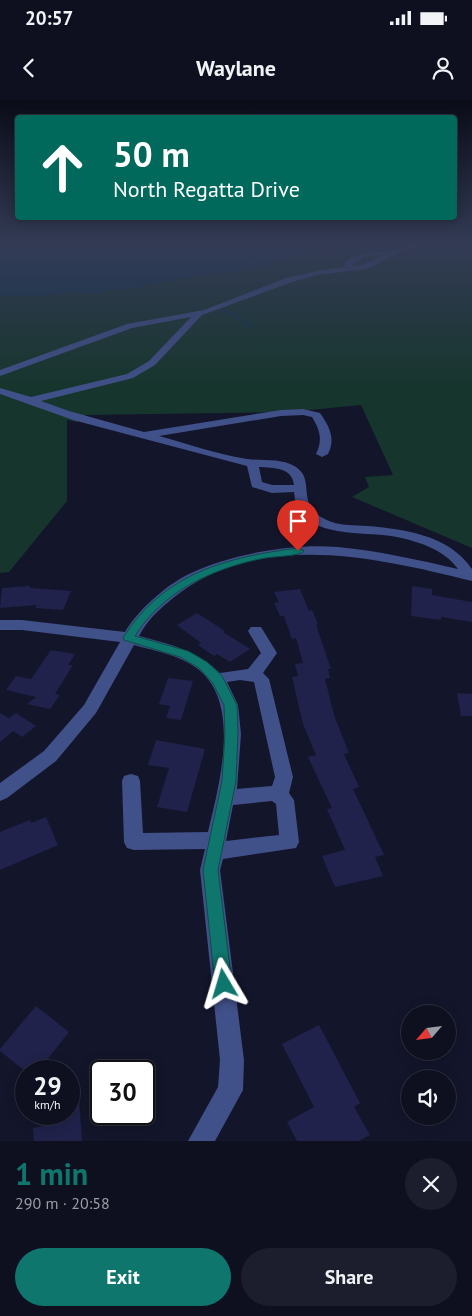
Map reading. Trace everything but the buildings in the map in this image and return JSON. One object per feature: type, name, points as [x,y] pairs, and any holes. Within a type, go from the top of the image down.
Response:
[{"type":"street","points":[[0,373],[130,326],[199,314],[256,293]]},
{"type":"street","points":[[31,400],[130,376],[152,363],[199,314]]},
{"type":"street","points":[[0,392],[31,400],[47,408],[253,464],[291,469],[296,475],[300,488],[301,506],[309,516],[323,524],[339,528],[392,532],[427,542],[447,552],[459,561],[471,576]]},
{"type":"street","points":[[142,434],[263,415],[303,412],[316,415],[327,435],[327,446],[322,454]]},
{"type":"street","points":[[253,464],[256,484],[261,488],[268,490],[300,488]]},
{"type":"street","points":[[0,794],[50,756],[90,709],[138,623],[165,597],[193,577],[227,564],[262,556],[298,551],[337,551],[376,555],[471,576]]},
{"type":"street","points":[[0,625],[22,625],[128,638],[184,654],[203,665],[217,679],[230,705],[232,734],[229,781],[210,870],[232,1060],[230,1090],[202,1141]]},
{"type":"street","points":[[253,674],[269,653],[256,630]]},
{"type":"street","points":[[217,679],[244,673],[253,674],[261,679],[284,777],[279,796]]},
{"type":"street","points":[[131,782],[134,842],[215,845],[289,842],[284,800],[279,796],[274,793],[225,798]]},
{"type":"green space","points":[[69,293],[472,293],[472,548],[352,497],[369,487],[365,477],[393,475],[361,405],[289,412],[86,415],[77,422],[67,420],[67,501],[9,572],[0,573],[0,295],[42,296]]},
{"type":"water","points":[[0,293],[69,293],[42,296],[0,295]]},
{"type":"waterway","points":[[223,310],[252,326],[251,328]]},
{"type":"route","points":[[224,984],[210,870],[229,781],[232,734],[230,705],[217,679],[203,665],[184,654],[128,638],[138,623],[165,597],[193,577],[227,564],[262,556],[298,551]]}]
